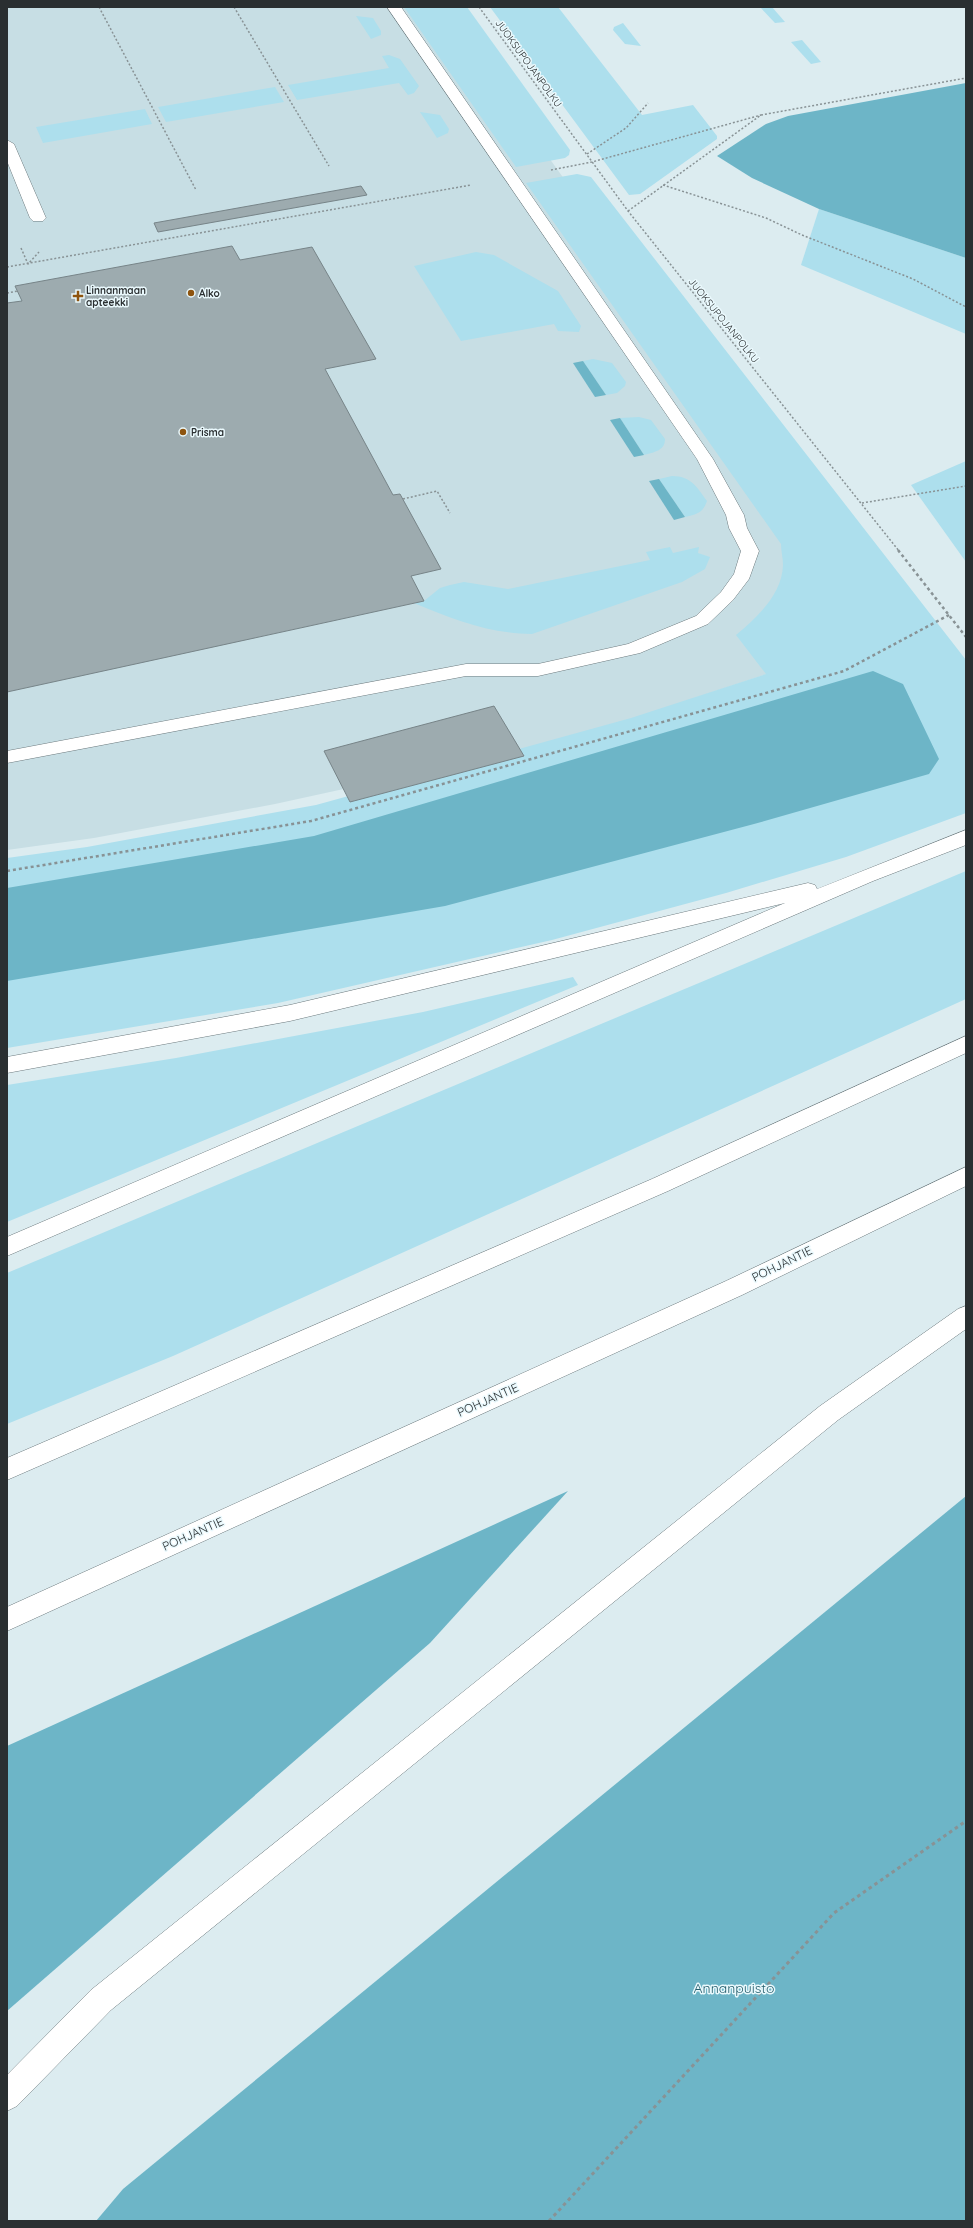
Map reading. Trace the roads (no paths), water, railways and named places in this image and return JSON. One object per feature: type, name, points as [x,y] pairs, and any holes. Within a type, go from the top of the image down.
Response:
[{"type":"main road","points":[[7,757],[466,670],[538,670],[633,649],[702,620],[727,596],[743,575],[750,551],[738,528],[735,515],[704,459],[394,7]]},
{"type":"main road","points":[[7,144],[38,218]]},
{"type":"main road","points":[[7,1247],[866,876],[966,837]]},
{"type":"main road","points":[[7,1065],[290,1013],[866,876]]},
{"type":"main road","points":[[7,1469],[660,1185],[966,1044]]},
{"type":"main road","name":"POHJANTIE","points":[[7,1619],[734,1288],[966,1176]]},
{"type":"main road","points":[[7,2096],[101,2000],[830,1413],[966,1316]]},
{"type":"place","name":"Alko","points":[[191,293]]},
{"type":"place","name":"Linnanmaan apteekki","points":[[78,296]]},
{"type":"place","name":"Prisma","points":[[183,432]]},
{"type":"park label","name":"Annanpuisto","points":[[734,1988]]}]
